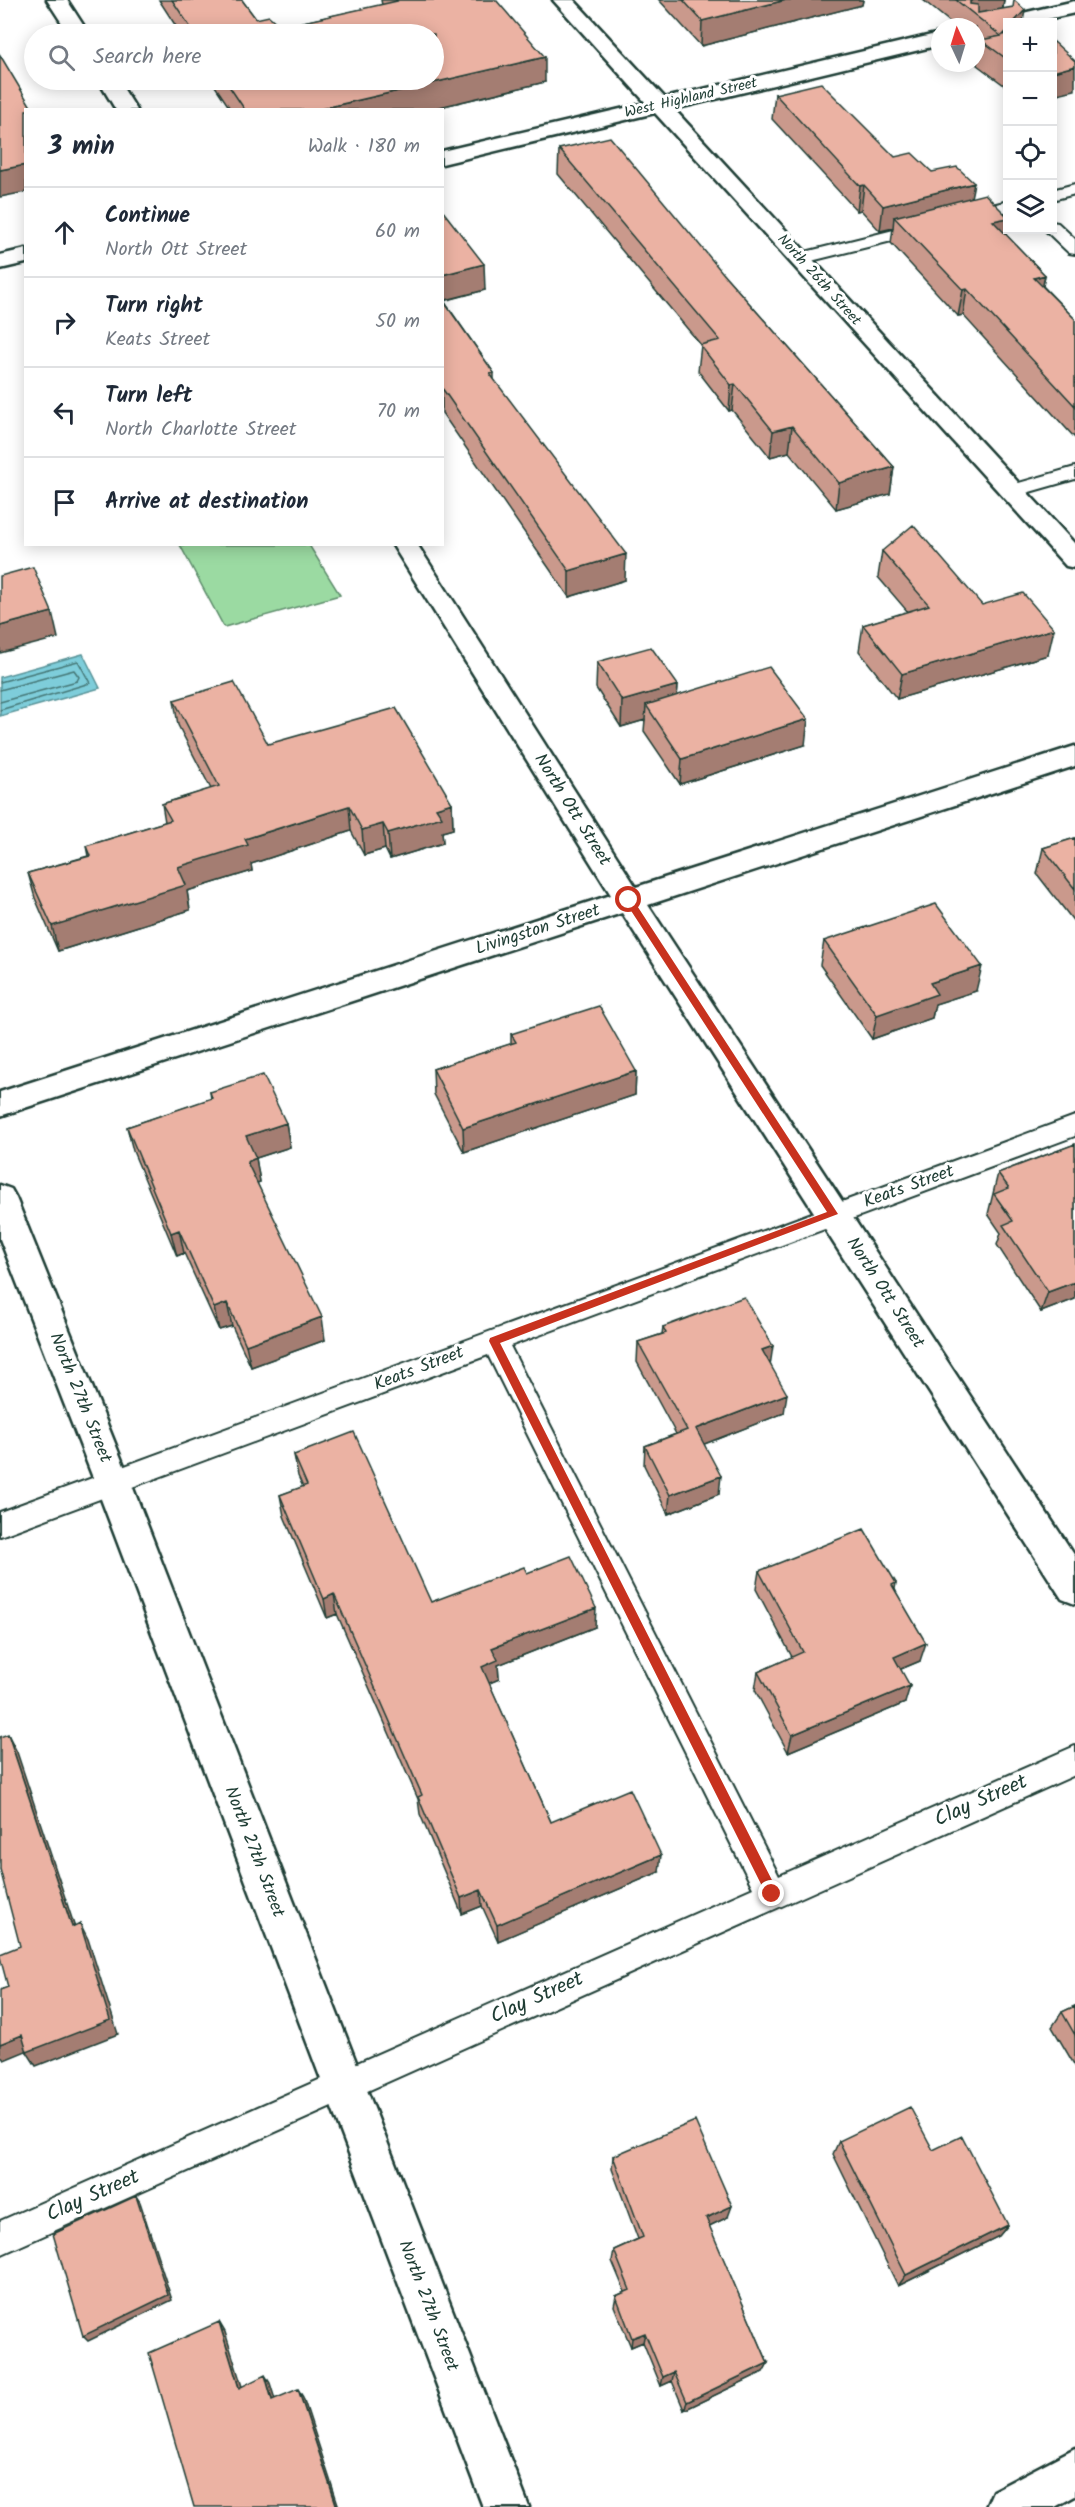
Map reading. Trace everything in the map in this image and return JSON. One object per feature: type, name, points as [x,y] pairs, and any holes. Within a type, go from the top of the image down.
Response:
[{"type":"street","points":[[57,0],[73,24]]},
{"type":"street","name":"North 26th Street","points":[[563,0],[1075,560]]},
{"type":"street","points":[[1027,18],[1075,5],[1071,0]]},
{"type":"street","points":[[987,28],[1003,24]]},
{"type":"street","name":"West Highland Street","points":[[444,158],[931,41]]},
{"type":"street","points":[[114,90],[126,108]]},
{"type":"street","points":[[0,262],[24,256]]},
{"type":"street","name":"North Ott Street","points":[[405,546],[629,900],[1075,1587]]},
{"type":"street","name":"Livingston Street","points":[[0,1104],[1075,756]]},
{"type":"street","name":"North 27th Street","points":[[0,1198],[113,1483],[506,2507]]},
{"type":"street","points":[[1009,2507],[1075,2471]]},
{"type":"lane","points":[[1057,194],[1075,189]]},
{"type":"lane","points":[[799,259],[1003,207]]},
{"type":"lane","points":[[1057,231],[1075,249]]},
{"type":"lane","points":[[1012,491],[1075,473]]},
{"type":"lane","name":"Keats Street","points":[[0,1524],[1075,1126]]},
{"type":"lane","points":[[494,1341],[772,1894]]},
{"type":"lane","name":"Clay Street","points":[[0,2238],[1075,1760]]},
{"type":"green space","points":[[181,546],[310,546],[340,595],[224,627]]},
{"type":"water","points":[[83,654],[100,688],[0,716],[0,677]]},
{"type":"building","points":[[172,0],[242,0],[256,19],[269,16],[278,24],[188,24]]},
{"type":"building","points":[[396,0],[496,0],[545,57],[444,80],[444,24],[294,24]]},
{"type":"building","points":[[683,0],[786,0],[702,21]]},
{"type":"building","points":[[956,0],[975,0],[970,1],[970,4],[978,5],[978,13],[1013,7],[1014,0],[1025,10],[1018,18],[1003,18],[1003,56],[985,43],[985,39],[1001,36],[985,23],[985,18],[978,18]]},
{"type":"building","points":[[1057,45],[1075,61],[1075,66],[1057,71]]},
{"type":"building","points":[[0,55],[32,108],[24,108],[24,165],[0,170]]},
{"type":"building","points":[[821,83],[895,157],[912,153],[932,172],[957,167],[974,183],[883,206],[864,185],[860,186],[775,94]]},
{"type":"building","points":[[232,90],[402,90],[325,108],[244,108]]},
{"type":"building","points":[[610,137],[727,278],[894,467],[839,483],[792,426],[773,431],[735,384],[731,385],[700,345],[720,340],[559,149]]},
{"type":"building","points":[[985,194],[1003,212],[1003,219],[993,221],[1003,234],[1045,275],[1034,278],[1075,319],[1075,406],[967,289],[963,290],[894,217]]},
{"type":"building","points":[[444,213],[484,264],[444,274]]},
{"type":"building","points":[[444,302],[494,373],[490,374],[626,554],[569,571],[444,391]]},
{"type":"building","points":[[913,525],[982,605],[1023,593],[1054,629],[902,674],[863,625],[929,605],[882,551]]},
{"type":"building","points":[[33,567],[52,612],[0,626],[0,576]]},
{"type":"building","points":[[651,647],[678,685],[622,701],[597,662]]},
{"type":"building","points":[[769,667],[808,719],[682,759],[646,705]]},
{"type":"building","points":[[234,682],[268,744],[396,708],[452,803],[436,808],[442,817],[388,833],[383,824],[362,830],[349,806],[245,839],[248,845],[178,867],[186,885],[52,926],[28,873],[90,856],[86,846],[171,820],[162,804],[219,786],[174,700]]},
{"type":"building","points":[[1075,838],[1075,889],[1043,848]]},
{"type":"building","points":[[936,904],[982,966],[930,983],[937,994],[877,1015],[824,941]]},
{"type":"building","points":[[599,1006],[636,1071],[463,1128],[433,1069],[516,1042],[511,1034]]},
{"type":"building","points":[[263,1075],[286,1123],[246,1136],[256,1158],[247,1162],[322,1317],[246,1345],[227,1303],[214,1308],[179,1230],[171,1233],[127,1127],[212,1098],[210,1092]]},
{"type":"building","points":[[1075,1144],[1075,1282],[1048,1292],[1003,1225],[1013,1221],[994,1194],[1009,1188],[998,1173]]},
{"type":"building","points":[[744,1297],[773,1346],[762,1350],[787,1394],[696,1429],[721,1476],[670,1495],[645,1446],[687,1430],[638,1342],[666,1333],[663,1327]]},
{"type":"building","points":[[354,1432],[431,1602],[524,1567],[527,1573],[571,1556],[596,1608],[492,1648],[498,1660],[482,1667],[551,1822],[630,1789],[661,1855],[497,1925],[481,1890],[461,1898],[418,1797],[422,1795],[334,1594],[324,1599],[280,1495],[307,1485],[294,1455]]},
{"type":"building","points":[[864,1529],[896,1583],[892,1585],[926,1643],[894,1657],[910,1686],[792,1735],[758,1672],[803,1652],[759,1571]]},
{"type":"building","points":[[8,1734],[72,1927],[80,1923],[110,2020],[27,2052],[22,2035],[0,2044],[0,1990],[8,1987],[0,1954],[20,1946],[0,1869],[0,1737]]},
{"type":"building","points":[[1075,2006],[1075,2035],[1062,2012]]},
{"type":"building","points":[[910,2107],[933,2150],[962,2136],[1008,2225],[906,2275],[839,2141]]},
{"type":"building","points":[[695,2121],[732,2206],[706,2218],[768,2363],[687,2402],[674,2372],[663,2377],[645,2333],[632,2338],[616,2296],[630,2290],[614,2250],[643,2237],[613,2156]]},
{"type":"building","points":[[136,2196],[168,2295],[83,2336],[53,2234]]},
{"type":"building","points":[[219,2322],[239,2388],[265,2375],[272,2400],[298,2389],[337,2507],[194,2507],[149,2353]]},
{"type":"route","points":[[629,900],[833,1214],[494,1341],[772,1894]]}]
